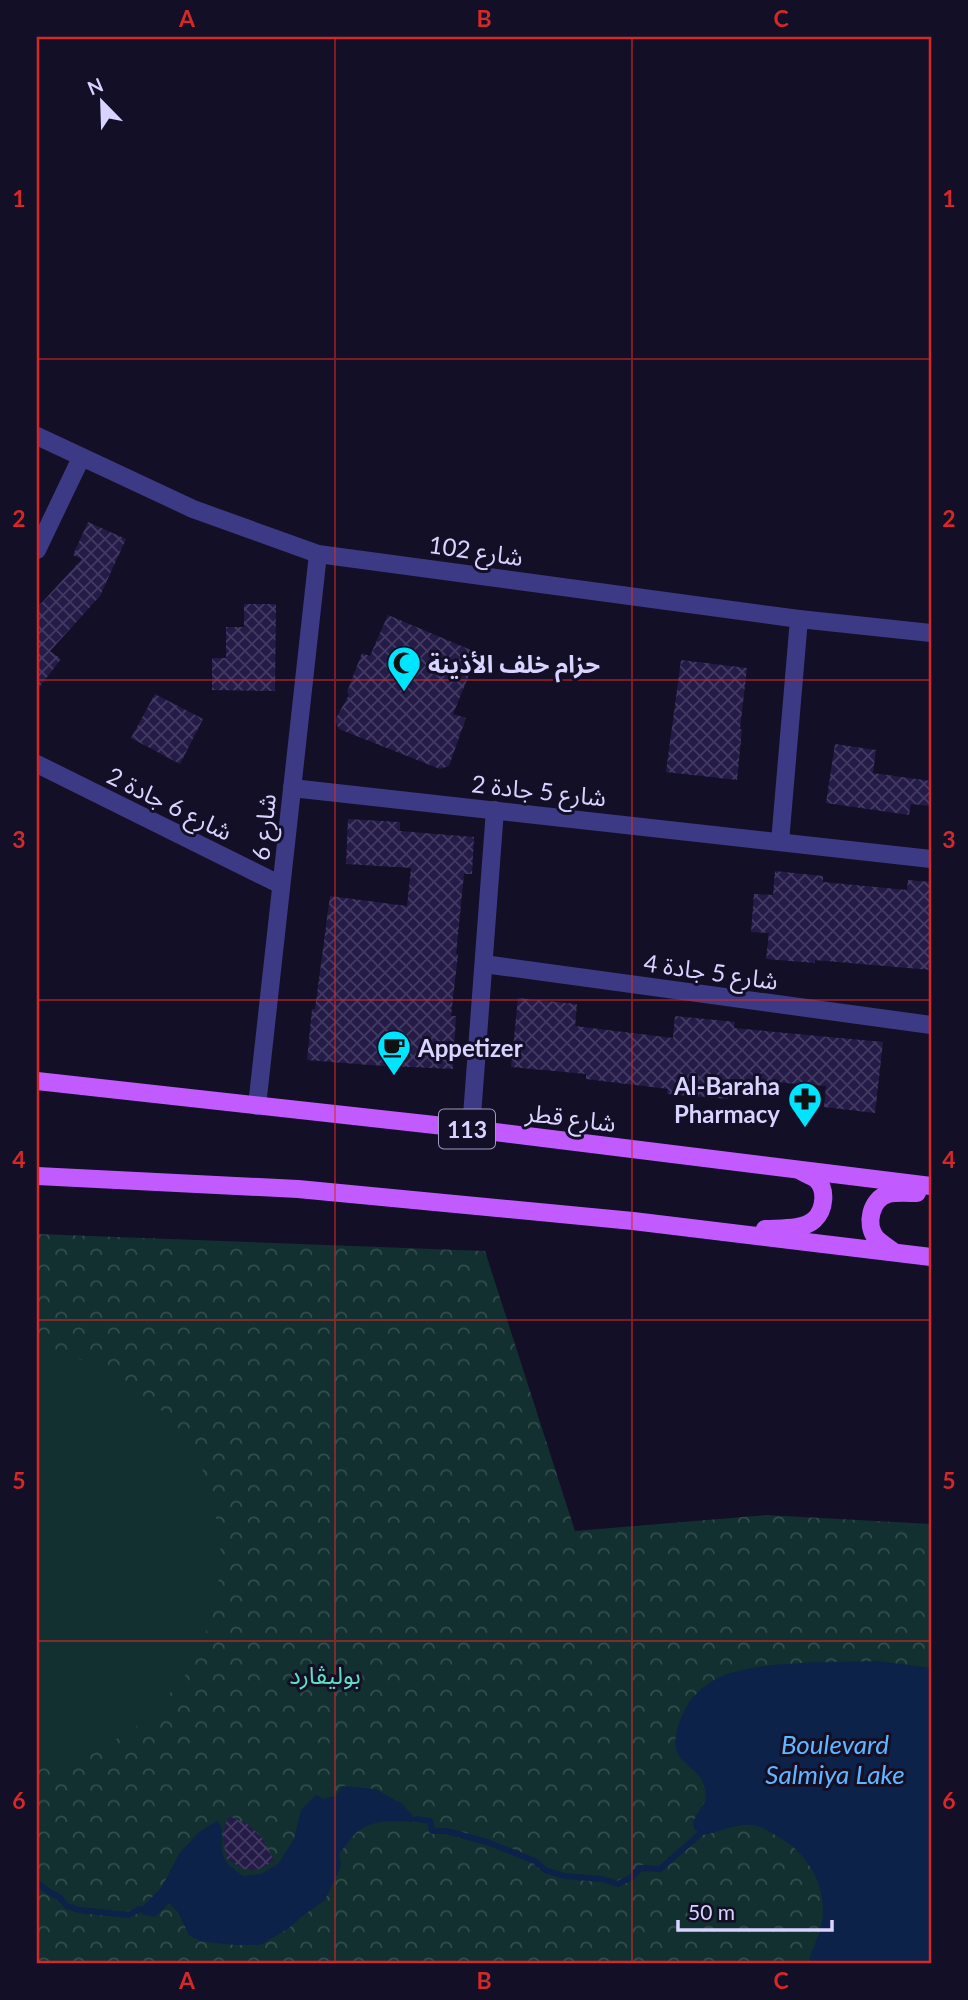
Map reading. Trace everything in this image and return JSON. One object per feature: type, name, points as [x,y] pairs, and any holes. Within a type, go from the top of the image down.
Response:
[{"type":"main road","name":"شارع قطر","points":[[37,1081],[471,1129],[931,1186]]},
{"type":"main road","points":[[730,1233],[800,1226],[814,1220],[822,1208],[823,1194],[817,1180],[800,1171]]},
{"type":"main road","points":[[37,1176],[298,1189],[633,1221],[931,1257]]},
{"type":"main road","points":[[895,1253],[874,1236],[870,1221],[872,1209],[878,1200],[888,1194],[931,1193]]},
{"type":"street","name":"شارع 102","points":[[37,436],[193,509],[318,554],[799,619],[931,633]]},
{"type":"street","points":[[37,550],[81,458]]},
{"type":"street","name":"شارع 6","points":[[257,1106],[318,554]]},
{"type":"street","points":[[780,842],[799,619]]},
{"type":"street","name":"شارع 6 جادة 2","points":[[37,764],[281,885]]},
{"type":"street","name":"شارع 5 جادة 2","points":[[292,788],[931,859]]},
{"type":"street","points":[[471,1129],[495,810]]},
{"type":"street","name":"شارع 5 جادة 4","points":[[484,964],[931,1025]]},
{"type":"green space","name":"بوليڤارد","points":[[37,1234],[485,1251],[575,1531],[766,1515],[931,1524],[931,1963],[37,1963]]},
{"type":"green space","points":[[37,1348],[50,1348],[113,1372],[166,1414],[203,1471],[221,1536],[217,1604],[192,1667],[148,1719],[91,1755],[37,1768]]},
{"type":"water","name":"Boulevard Salmiya Lake","points":[[877,1661],[931,1668],[931,1963],[808,1963],[821,1927],[823,1909],[822,1896],[813,1871],[798,1851],[759,1826],[740,1825],[704,1835],[694,1828],[694,1820],[705,1801],[705,1790],[699,1776],[678,1753],[677,1732],[685,1709],[693,1698],[703,1687],[722,1676],[777,1665]]},
{"type":"water","points":[[342,1786],[375,1789],[401,1803],[416,1819],[411,1822],[376,1823],[357,1832],[339,1853],[341,1866],[325,1900],[289,1928],[260,1945],[235,1945],[200,1941],[189,1935],[178,1912],[169,1903],[155,1917],[142,1914],[140,1909],[162,1887],[179,1854],[198,1833],[217,1821],[222,1829],[222,1850],[228,1864],[243,1876],[261,1874],[278,1864],[294,1839],[301,1810],[316,1795],[323,1799],[336,1796]]},
{"type":"building","points":[[88,522],[126,539],[100,596],[50,651],[61,659],[37,690],[37,608],[82,559],[73,555]]},
{"type":"building","points":[[244,604],[276,604],[275,691],[212,690],[212,658],[226,658],[226,627],[244,627]]},
{"type":"building","name":"حزام خلف الأذينة","points":[[388,615],[478,653],[453,714],[466,718],[449,766],[440,769],[339,729],[335,720],[349,695],[347,692],[362,653],[370,656]]},
{"type":"building","points":[[681,660],[747,668],[737,780],[666,772]]},
{"type":"building","points":[[155,694],[203,719],[180,764],[131,738]]},
{"type":"building","points":[[835,744],[876,750],[873,773],[931,781],[931,806],[911,804],[909,815],[826,803]]},
{"type":"building","points":[[348,819],[400,822],[400,831],[474,837],[472,874],[464,874],[456,954],[451,1016],[456,1016],[453,1069],[307,1060],[312,1009],[315,1009],[330,896],[407,906],[411,868],[346,864]]},
{"type":"building","points":[[775,871],[823,876],[823,882],[907,890],[908,880],[931,882],[931,970],[815,960],[815,963],[766,959],[769,933],[751,932],[754,894],[773,895]]},
{"type":"building","points":[[518,998],[577,1004],[575,1026],[673,1038],[675,1016],[735,1022],[734,1028],[883,1042],[875,1113],[824,1107],[826,1086],[730,1079],[728,1099],[667,1094],[668,1089],[586,1079],[586,1074],[511,1067]]},
{"type":"building","points":[[229,1816],[249,1825],[262,1838],[274,1860],[264,1867],[252,1870],[243,1869],[227,1859],[223,1840]]},
{"type":"waterway","points":[[416,1819],[430,1821],[432,1831],[447,1831],[487,1842],[535,1861],[545,1870],[564,1876],[602,1879],[618,1884],[632,1877],[640,1868],[660,1869],[700,1834]]},
{"type":"waterway","points":[[37,1883],[59,1897],[67,1906],[79,1910],[128,1915],[140,1909]]},
{"type":"place","name":"حزام خلف الأذينة","points":[[404,693]]},
{"type":"place","name":"Appetizer","points":[[394,1077]]},
{"type":"place","name":"Al-Baraha Pharmacy","points":[[805,1129]]}]
